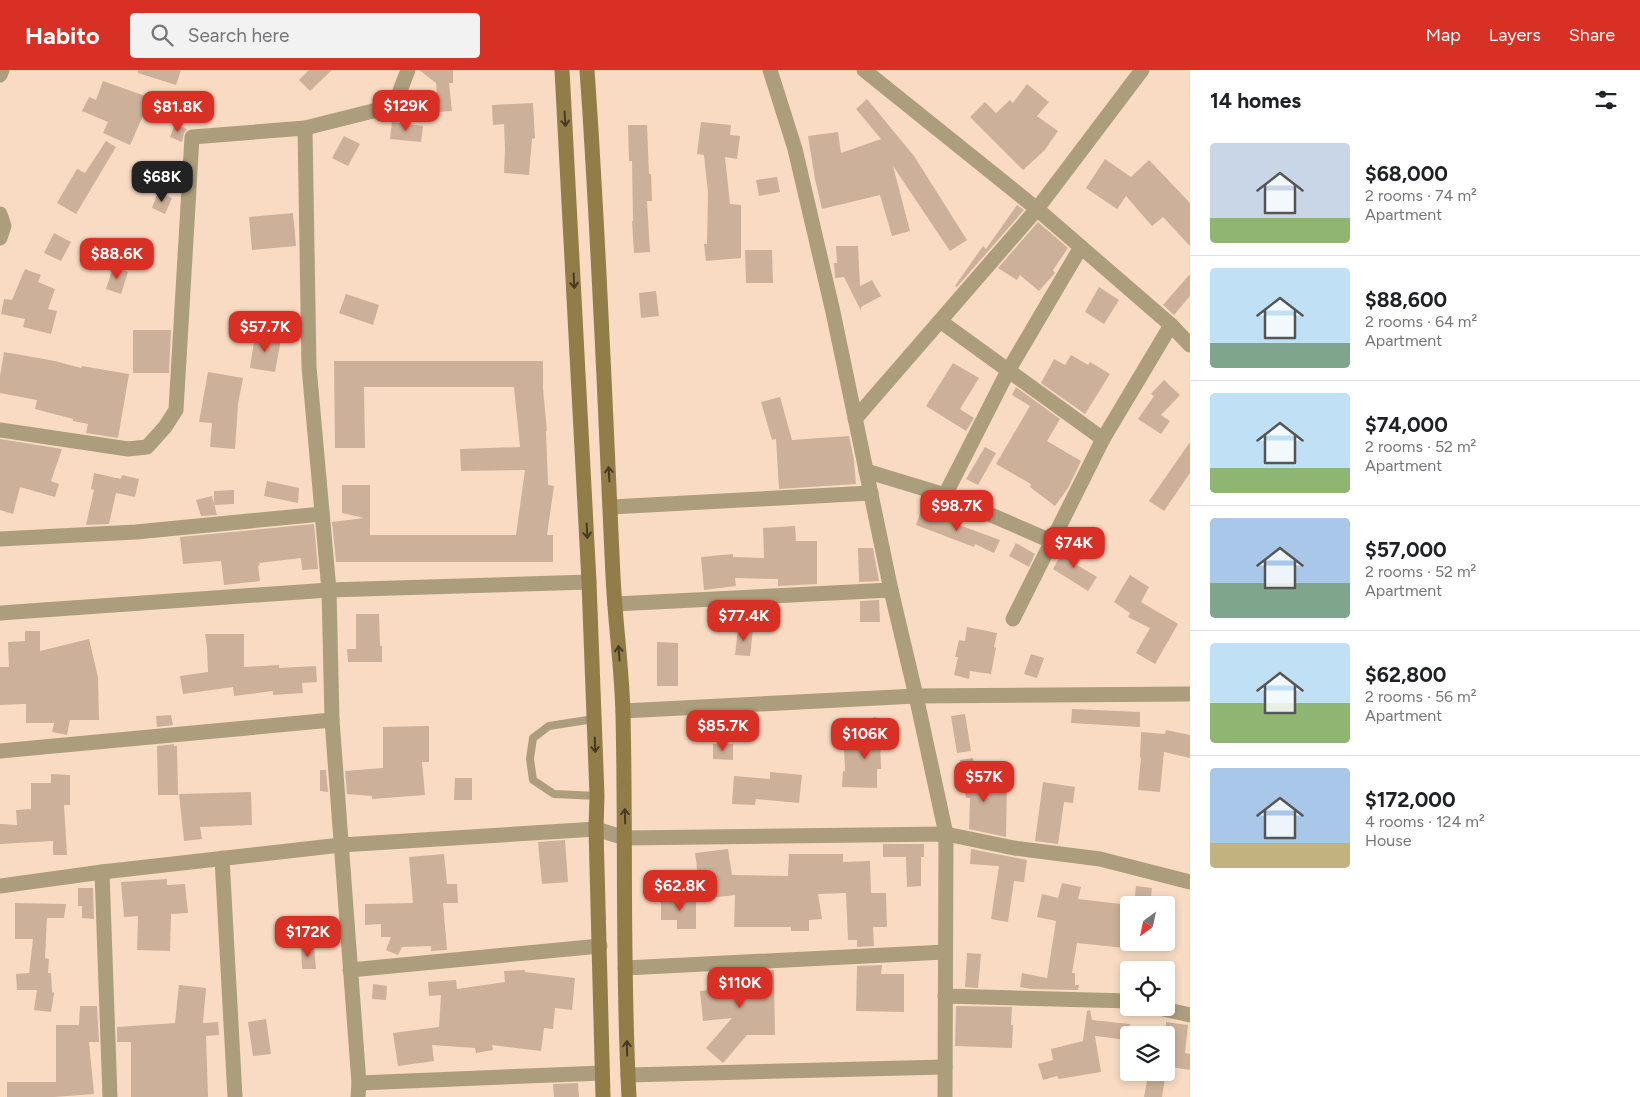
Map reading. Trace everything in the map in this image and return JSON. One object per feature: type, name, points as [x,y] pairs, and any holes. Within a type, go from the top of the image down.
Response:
[{"type":"main road","points":[[562,70],[589,582],[597,796],[596,829],[603,1097]]},
{"type":"main road","points":[[587,70],[596,201],[623,711],[625,968],[629,1097]]},
{"type":"street","points":[[0,75],[2,70]]},
{"type":"street","points":[[0,430],[128,449],[147,447],[165,427],[176,410],[192,137],[305,128],[377,110],[398,96],[408,70]]},
{"type":"street","points":[[770,70],[797,159],[833,312],[891,590],[946,834],[944,1097]]},
{"type":"street","points":[[864,70],[1037,209],[1171,325],[1190,345]]},
{"type":"street","points":[[855,419],[1037,209],[1142,70]]},
{"type":"street","points":[[305,128],[309,367],[329,590],[332,720],[359,1090],[602,1073]]},
{"type":"street","points":[[0,214],[4,226],[0,238]]},
{"type":"street","points":[[945,495],[1008,371],[1081,247]]},
{"type":"street","points":[[940,321],[1103,439]]},
{"type":"street","points":[[1013,619],[1103,439],[1171,325]]},
{"type":"street","points":[[866,471],[945,495],[1051,541]]},
{"type":"street","points":[[611,507],[871,493]]},
{"type":"street","points":[[0,539],[136,532],[322,514]]},
{"type":"street","points":[[0,613],[329,590],[589,582]]},
{"type":"street","points":[[616,604],[891,590]]},
{"type":"street","points":[[623,711],[916,696],[1190,694]]},
{"type":"street","points":[[0,750],[332,720]]},
{"type":"street","points":[[0,886],[102,872],[341,845],[596,829],[625,838],[946,834],[1014,848],[1100,859],[1190,882]]},
{"type":"street","points":[[222,858],[235,1097]]},
{"type":"street","points":[[102,872],[110,1097]]},
{"type":"street","points":[[350,970],[600,946]]},
{"type":"street","points":[[625,968],[945,952]]},
{"type":"street","points":[[945,996],[1120,1001]]},
{"type":"street","points":[[1175,1012],[1190,1015]]},
{"type":"street","points":[[628,1075],[945,1067]]},
{"type":"lane","points":[[594,719],[549,726],[533,738],[530,759],[532,780],[554,794],[597,796]]},
{"type":"building","points":[[138,70],[181,70],[176,85],[138,73]]},
{"type":"building","points":[[309,70],[332,70],[310,91],[299,80]]},
{"type":"building","points":[[419,70],[453,70],[453,83],[449,83],[452,111],[438,112],[436,83]]},
{"type":"building","points":[[103,81],[151,98],[130,145],[103,133],[108,122],[82,111],[89,97],[96,100]]},
{"type":"building","points":[[1027,84],[1049,102],[1037,116],[1058,131],[1044,151],[1023,170],[970,117],[985,102],[996,113],[1010,100],[1013,103]]},
{"type":"building","points":[[867,99],[914,156],[967,240],[950,251],[893,166],[910,231],[892,236],[880,195],[822,209],[808,136],[838,132],[841,153],[881,139],[856,109]]},
{"type":"building","points":[[533,103],[535,138],[532,139],[529,175],[504,173],[504,124],[493,125],[492,105]]},
{"type":"building","points":[[392,122],[423,126],[421,142],[390,139]]},
{"type":"building","points":[[701,122],[731,125],[730,135],[740,136],[737,159],[725,157],[730,204],[741,205],[741,258],[706,261],[704,244],[707,244],[708,193],[704,155],[697,154]]},
{"type":"building","points":[[175,124],[187,129],[182,142],[170,137]]},
{"type":"building","points":[[628,125],[647,125],[652,201],[647,201],[650,252],[634,253],[632,161],[629,161]]},
{"type":"building","points":[[344,136],[360,144],[348,166],[332,158]]},
{"type":"building","points":[[106,141],[116,147],[76,214],[57,203],[77,169],[85,173]]},
{"type":"building","points":[[1105,159],[1131,177],[1149,160],[1190,203],[1190,246],[1163,217],[1152,226],[1126,196],[1117,209],[1086,188]]},
{"type":"building","points":[[777,177],[780,192],[759,196],[756,180]]},
{"type":"building","points":[[158,192],[172,198],[165,214],[152,208]]},
{"type":"building","points":[[1017,205],[1024,210],[957,287],[955,286],[983,246],[986,249]]},
{"type":"building","points":[[293,213],[296,246],[252,250],[249,217]]},
{"type":"building","points":[[1038,222],[1068,248],[1053,270],[1055,273],[1039,291],[1020,275],[1017,280],[998,268]]},
{"type":"building","points":[[54,233],[71,242],[61,261],[44,253]]},
{"type":"building","points":[[836,246],[858,246],[860,286],[872,280],[881,296],[861,307],[861,311],[844,277],[835,278],[834,263],[837,263]]},
{"type":"building","points":[[745,250],[772,250],[773,283],[746,283]]},
{"type":"building","points":[[113,267],[128,272],[121,294],[106,289]]},
{"type":"building","points":[[25,269],[41,275],[38,282],[55,289],[48,309],[57,311],[51,334],[23,327],[25,319],[1,314],[4,299],[12,300]]},
{"type":"building","points":[[1190,274],[1190,296],[1174,315],[1163,305]]},
{"type":"building","points":[[1099,287],[1119,300],[1104,324],[1085,312]]},
{"type":"building","points":[[656,291],[659,316],[641,318],[639,293]]},
{"type":"building","points":[[346,294],[379,305],[373,325],[339,313]]},
{"type":"building","points":[[133,330],[171,330],[169,373],[133,373]]},
{"type":"building","points":[[255,335],[281,339],[275,372],[250,368]]},
{"type":"building","points":[[4,352],[55,361],[81,368],[82,366],[129,374],[118,438],[86,433],[88,424],[35,409],[37,400],[0,393],[0,376]]},
{"type":"building","points":[[1071,355],[1088,365],[1090,362],[1110,374],[1085,414],[1041,383],[1054,359],[1065,365]]},
{"type":"building","points":[[334,361],[543,361],[548,485],[554,486],[547,535],[553,535],[553,562],[336,562],[332,522],[364,518],[342,513],[342,485],[370,485],[370,535],[516,535],[525,470],[461,471],[460,449],[520,447],[514,387],[364,387],[365,448],[335,448]]},
{"type":"building","points":[[953,363],[979,378],[960,409],[974,418],[966,431],[926,406]]},
{"type":"building","points":[[208,372],[243,378],[238,404],[235,449],[210,447],[212,423],[199,422]]},
{"type":"building","points":[[1164,380],[1180,395],[1161,415],[1170,421],[1161,434],[1138,419],[1154,396],[1151,394]]},
{"type":"building","points":[[1016,387],[1060,419],[1047,441],[1081,461],[1068,488],[1055,506],[1030,487],[1031,484],[996,464],[1030,406],[1012,395]]},
{"type":"building","points":[[780,397],[792,440],[849,436],[856,484],[779,489],[776,439],[772,440],[761,402]]},
{"type":"building","points":[[0,439],[62,449],[51,481],[59,484],[55,497],[20,487],[13,514],[0,510]]},
{"type":"building","points":[[1190,442],[1190,473],[1164,511],[1149,501]]},
{"type":"building","points":[[985,447],[996,453],[978,485],[966,479]]},
{"type":"building","points":[[94,473],[121,479],[122,475],[139,479],[135,497],[116,493],[109,524],[86,525],[94,490],[91,489]]},
{"type":"building","points":[[267,481],[299,488],[298,503],[264,496]]},
{"type":"building","points":[[234,490],[234,504],[214,505],[214,491]]},
{"type":"building","points":[[212,496],[217,515],[201,516],[196,500]]},
{"type":"building","points":[[921,511],[1000,540],[994,553],[975,544],[974,547],[916,525]]},
{"type":"building","points":[[314,524],[318,569],[302,570],[301,558],[259,563],[260,581],[224,585],[221,561],[183,564],[180,537]]},
{"type":"building","points":[[795,526],[796,541],[817,541],[817,584],[778,586],[778,579],[735,578],[736,586],[704,590],[701,557],[733,554],[733,557],[764,558],[763,528]]},
{"type":"building","points":[[1016,543],[1035,554],[1029,567],[1009,556]]},
{"type":"building","points":[[1066,546],[1082,555],[1077,565],[1097,577],[1088,591],[1053,569]]},
{"type":"building","points":[[858,548],[873,548],[879,581],[859,582]]},
{"type":"building","points":[[1130,575],[1149,587],[1141,602],[1178,624],[1155,664],[1136,653],[1150,628],[1128,617],[1130,613],[1114,602]]},
{"type":"building","points":[[879,600],[880,622],[860,622],[860,601]]},
{"type":"building","points":[[356,614],[379,614],[382,662],[348,662],[347,649],[356,649]]},
{"type":"building","points":[[967,627],[997,633],[991,674],[970,671],[969,679],[954,675],[958,657],[955,657],[959,640],[965,641]]},
{"type":"building","points":[[738,628],[753,629],[750,656],[735,655]]},
{"type":"building","points":[[25,631],[40,631],[40,651],[89,639],[98,677],[99,720],[70,720],[67,735],[52,732],[54,723],[26,723],[26,704],[0,705],[0,667],[9,667],[8,642],[25,641]]},
{"type":"building","points":[[205,634],[244,634],[244,667],[279,665],[279,668],[316,666],[317,682],[302,683],[303,693],[273,695],[273,691],[234,696],[233,687],[183,694],[180,676],[208,672]]},
{"type":"building","points":[[657,642],[678,643],[678,686],[657,686]]},
{"type":"building","points":[[1031,654],[1044,658],[1037,678],[1024,674]]},
{"type":"building","points":[[1072,709],[1140,712],[1140,727],[1071,723]]},
{"type":"building","points":[[965,714],[971,751],[957,753],[951,716]]},
{"type":"building","points":[[171,715],[173,725],[157,727],[156,716]]},
{"type":"building","points":[[873,717],[880,718],[880,720],[886,722],[884,735],[880,734],[881,769],[877,769],[877,788],[842,787],[843,771],[845,771],[844,748],[868,748]]},
{"type":"building","points":[[429,726],[429,762],[422,762],[425,795],[372,799],[372,796],[347,794],[345,771],[383,768],[383,727]]},
{"type":"building","points":[[1166,730],[1190,735],[1190,758],[1164,752],[1160,792],[1138,790],[1141,732],[1165,734]]},
{"type":"building","points":[[174,744],[174,746],[177,746],[178,795],[158,795],[157,746]]},
{"type":"building","points":[[713,744],[733,744],[733,760],[713,759]]},
{"type":"building","points":[[973,758],[978,787],[1007,788],[1006,837],[969,829],[970,798],[966,798],[960,760]]},
{"type":"building","points":[[320,770],[326,770],[328,792],[320,791]]},
{"type":"building","points":[[770,772],[802,775],[799,803],[756,799],[755,805],[732,804],[734,776],[770,779]]},
{"type":"building","points":[[51,774],[70,775],[70,805],[64,805],[67,855],[53,855],[53,841],[0,844],[0,824],[17,825],[16,810],[31,809],[31,783],[51,783]]},
{"type":"building","points":[[455,778],[472,778],[472,800],[454,800]]},
{"type":"building","points":[[1043,782],[1075,787],[1073,803],[1064,802],[1058,844],[1035,841]]},
{"type":"building","points":[[251,792],[252,825],[200,827],[202,839],[184,841],[179,794]]},
{"type":"building","points":[[565,840],[568,882],[542,884],[538,842]]},
{"type":"building","points":[[883,844],[924,844],[924,857],[921,857],[921,886],[907,887],[906,857],[883,857]]},
{"type":"building","points":[[728,849],[732,875],[788,876],[789,854],[843,854],[843,862],[870,861],[871,893],[886,893],[887,927],[873,927],[874,946],[857,947],[857,940],[848,940],[846,893],[818,894],[822,919],[809,920],[809,931],[791,931],[791,927],[734,927],[735,895],[701,899],[695,853]]},
{"type":"building","points":[[971,849],[1027,860],[1024,882],[1014,881],[1008,922],[991,919],[999,866],[970,864]]},
{"type":"building","points":[[444,854],[447,884],[457,884],[458,903],[443,903],[447,950],[431,951],[431,946],[402,947],[398,955],[386,950],[391,937],[381,937],[381,924],[365,925],[365,904],[413,903],[409,857]]},
{"type":"building","points":[[167,879],[167,885],[185,884],[188,913],[171,914],[170,951],[137,950],[138,916],[124,917],[121,882]]},
{"type":"building","points":[[1062,883],[1081,887],[1078,899],[1120,904],[1120,947],[1077,943],[1072,973],[1075,973],[1075,985],[1079,985],[1078,990],[1020,987],[1022,973],[1047,978],[1056,921],[1037,917],[1042,894],[1058,898]]},
{"type":"building","points":[[1136,886],[1152,888],[1151,896],[1135,896]]},
{"type":"building","points":[[78,888],[93,888],[94,919],[82,918],[82,906],[78,906]]},
{"type":"building","points":[[661,898],[696,899],[696,929],[677,929],[677,920],[661,920]]},
{"type":"building","points":[[15,903],[66,904],[64,918],[47,918],[45,958],[49,959],[48,973],[51,973],[52,992],[54,993],[51,1012],[34,1010],[37,990],[17,990],[16,974],[29,973],[33,939],[15,939]]},
{"type":"building","points":[[314,946],[316,969],[302,969],[301,947]]},
{"type":"building","points":[[967,953],[981,954],[978,988],[965,987]]},
{"type":"building","points":[[882,965],[881,974],[904,974],[904,1012],[856,1011],[857,966]]},
{"type":"building","points":[[525,970],[525,972],[575,978],[572,1010],[555,1008],[553,1029],[544,1028],[541,1051],[492,1045],[493,1050],[476,1053],[475,1048],[432,1045],[434,1061],[398,1066],[393,1033],[439,1027],[441,995],[429,996],[428,982],[456,980],[457,989],[505,982],[504,971]]},
{"type":"building","points":[[774,970],[775,1035],[747,1035],[723,1063],[706,1048],[732,1018],[703,1021],[700,991],[718,989],[717,973]]},
{"type":"building","points":[[373,984],[387,986],[386,1000],[372,999]]},
{"type":"building","points":[[179,985],[206,988],[203,1023],[218,1022],[219,1035],[206,1036],[208,1097],[131,1097],[131,1042],[117,1042],[117,1027],[175,1023]]},
{"type":"building","points":[[80,1006],[97,1006],[99,1042],[89,1042],[94,1094],[54,1097],[7,1097],[7,1082],[56,1082],[56,1025],[79,1025]]},
{"type":"building","points":[[956,1006],[1012,1007],[1012,1048],[955,1046]]},
{"type":"building","points":[[1090,1010],[1092,1020],[1130,1024],[1130,1026],[1120,1026],[1120,1039],[1095,1036],[1101,1072],[1059,1079],[1057,1076],[1043,1080],[1038,1064],[1053,1060],[1051,1049],[1083,1041],[1087,1011]]},
{"type":"building","points":[[266,1019],[271,1054],[253,1056],[248,1022]]},
{"type":"building","points":[[1166,1022],[1188,1025],[1185,1053],[1190,1054],[1190,1070],[1175,1068],[1175,1026],[1166,1026]]},
{"type":"building","points":[[1147,1081],[1165,1081],[1162,1097],[1144,1097]]},
{"type":"building","points":[[578,1083],[579,1097],[554,1097],[553,1084]]}]
